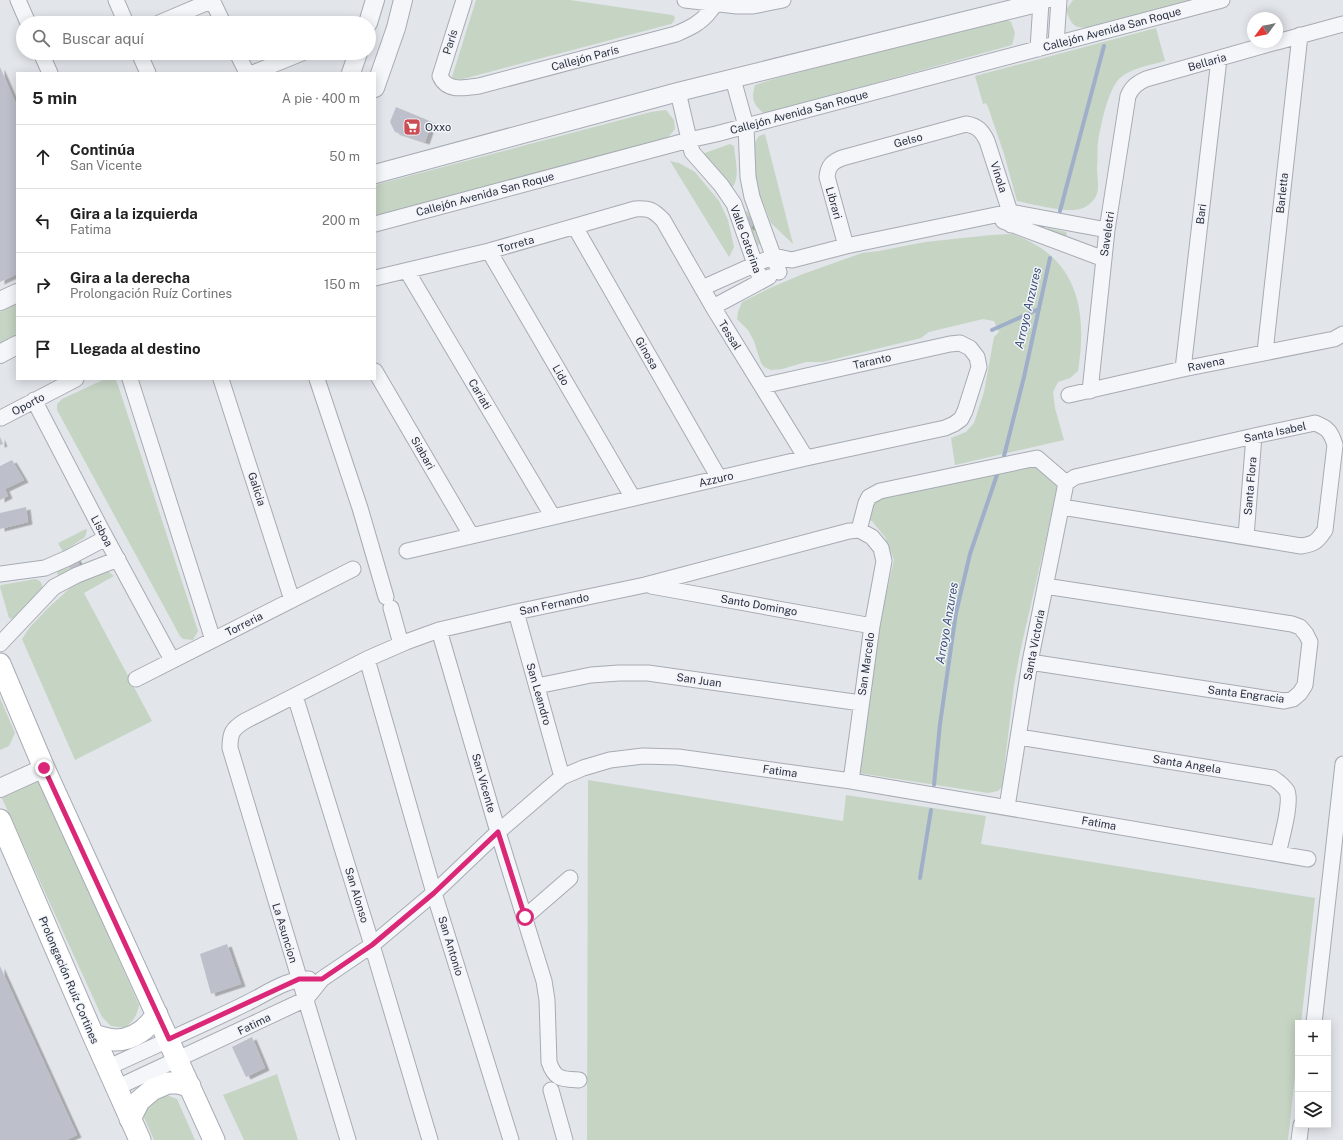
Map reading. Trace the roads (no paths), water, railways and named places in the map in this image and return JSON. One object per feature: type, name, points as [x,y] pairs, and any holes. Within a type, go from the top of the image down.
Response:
[{"type":"main road","points":[[0,664],[44,768],[214,1140]]},
{"type":"main road","name":"Prolongación Ruíz Cortines","points":[[0,820],[107,1068],[140,1140]]},
{"type":"main road","points":[[93,1035],[115,1040],[128,1038],[150,1025],[157,1014]]},
{"type":"main road","points":[[130,1119],[139,1101],[152,1090],[168,1083],[178,1083],[190,1086]]},
{"type":"street","points":[[18,0],[25,16]]},
{"type":"street","points":[[116,0],[123,16]]},
{"type":"street","points":[[175,16],[213,0],[220,16]]},
{"type":"street","points":[[370,16],[375,0]]},
{"type":"street","points":[[376,85],[396,28],[403,0]]},
{"type":"street","name":"París","points":[[443,83],[440,76],[464,0]]},
{"type":"street","points":[[685,0],[716,2],[737,6],[753,6],[783,0]]},
{"type":"street","points":[[1047,0],[1056,44]]},
{"type":"street","points":[[1038,49],[1047,0]]},
{"type":"street","points":[[376,174],[678,92],[1047,0]]},
{"type":"street","name":"Callejón Avenida San Roque","points":[[376,224],[1222,0]]},
{"type":"street","name":"Callejón París","points":[[443,83],[452,87],[465,88],[479,86],[676,34],[691,28],[703,20],[716,2]]},
{"type":"street","name":"Bellaria","points":[[1283,40],[1343,24]]},
{"type":"street","name":"Barletta","points":[[1264,352],[1300,35]]},
{"type":"street","name":"Bellaria","points":[[1138,82],[1256,48]]},
{"type":"street","name":"Bari","points":[[1183,370],[1219,59]]},
{"type":"street","points":[[44,60],[50,72]]},
{"type":"street","points":[[142,60],[148,72]]},
{"type":"street","points":[[240,60],[246,72]]},
{"type":"street","points":[[352,72],[356,60]]},
{"type":"street","points":[[258,72],[286,66]]},
{"type":"street","name":"Valle Caterina","points":[[733,79],[746,126],[748,178],[752,197],[779,272]]},
{"type":"street","name":"Saveletri","points":[[1090,391],[1104,259],[1128,96],[1132,88],[1138,82]]},
{"type":"street","name":"Valle Caterina","points":[[678,92],[692,152],[721,185],[734,204],[761,281]]},
{"type":"street","name":"Gelso","points":[[833,162],[842,158],[966,124],[975,126],[982,131]]},
{"type":"street","name":"Vinola","points":[[982,131],[987,141],[1010,219]]},
{"type":"street","name":"Librari","points":[[833,162],[828,168],[827,177],[846,246]]},
{"type":"street","points":[[734,204],[752,197]]},
{"type":"street","name":"Torreta","points":[[376,278],[489,251],[636,209],[646,208],[655,212]]},
{"type":"street","name":"Tessal","points":[[655,212],[663,220],[713,307],[806,458]]},
{"type":"street","points":[[702,288],[774,256],[792,260],[846,246],[993,216],[1108,230]]},
{"type":"street","points":[[1010,219],[1104,259]]},
{"type":"street","name":"Ginosa","points":[[575,227],[719,478]]},
{"type":"street","name":"Lido","points":[[489,251],[633,498]]},
{"type":"street","points":[[713,307],[779,272],[792,260]]},
{"type":"street","name":"Cariati","points":[[407,271],[553,517]]},
{"type":"street","points":[[0,301],[16,293]]},
{"type":"street","name":"Ravena","points":[[1069,395],[1264,352],[1334,339],[1343,334]]},
{"type":"street","name":"Taranto","points":[[762,386],[950,344],[960,343],[970,348],[977,357]]},
{"type":"street","points":[[0,354],[16,346]]},
{"type":"street","name":"Azzuro","points":[[407,551],[806,458],[945,428],[961,419],[965,411],[979,367],[977,357]]},
{"type":"street","name":"Siabari","points":[[376,373],[471,535]]},
{"type":"street","name":"Oporto","points":[[1,418],[74,380]]},
{"type":"street","points":[[130,380],[213,640]]},
{"type":"street","name":"Galicia","points":[[221,380],[292,600]]},
{"type":"street","points":[[317,380],[360,508],[401,644]]},
{"type":"street","name":"Lisboa","points":[[34,400],[172,660]]},
{"type":"street","name":"Santa Isabel","points":[[1062,507],[1301,546],[1312,544],[1319,539],[1325,530],[1335,445],[1332,435],[1325,426],[1316,423],[1075,477],[1066,483]]},
{"type":"street","name":"Santa Flora","points":[[1246,536],[1254,436]]},
{"type":"street","points":[[859,530],[869,497],[880,491],[1037,458],[1066,483]]},
{"type":"street","name":"Santa Victoria","points":[[1008,807],[1030,662],[1066,483]]},
{"type":"street","name":"San Marcelo","points":[[851,781],[872,626],[884,561],[881,548],[872,537],[859,530]]},
{"type":"street","name":"San Fernando","points":[[235,727],[367,659],[401,644],[440,630],[516,612],[645,585],[849,531],[859,530]]},
{"type":"street","points":[[0,574],[45,568],[106,538]]},
{"type":"street","points":[[0,644],[54,587],[77,574],[118,559]]},
{"type":"street","points":[[45,568],[54,587]]},
{"type":"street","name":"Torreria","points":[[136,679],[353,569]]},
{"type":"street","name":"Santo Domingo","points":[[645,585],[872,626]]},
{"type":"street","name":"Santa Engracia","points":[[1030,662],[1284,701],[1293,699],[1300,693],[1305,685],[1310,642],[1300,627],[1292,624],[1045,586]]},
{"type":"street","name":"San Leandro","points":[[516,612],[562,777]]},
{"type":"street","name":"San Vicente","points":[[440,630],[498,832],[546,990],[549,1062],[552,1070],[557,1076],[564,1079],[579,1080]]},
{"type":"street","name":"San Antonio","points":[[367,659],[434,893],[510,1140]]},
{"type":"street","name":"San Juan","points":[[537,686],[591,675],[648,673],[861,702]]},
{"type":"street","name":"San Alonso","points":[[295,696],[372,945],[430,1140]]},
{"type":"street","name":"La Asuncion","points":[[235,727],[230,737],[230,748],[348,1140]]},
{"type":"street","name":"Santa Angela","points":[[1019,737],[1273,778],[1281,783],[1287,792],[1289,802],[1278,854]]},
{"type":"street","name":"Fatima","points":[[116,1088],[258,1023],[306,999],[322,979],[372,945],[434,893],[498,832],[562,777],[583,768],[610,760],[643,756],[678,757],[851,781],[1308,859]]},
{"type":"street","points":[[1314,1020],[1343,764]]},
{"type":"street","points":[[0,788],[44,768]]},
{"type":"street","points":[[525,917],[570,878]]},
{"type":"street","name":"Fatima","points":[[107,1068],[299,979],[322,979]]},
{"type":"street","points":[[248,1003],[258,1023]]},
{"type":"street","points":[[551,1090],[565,1140]]},
{"type":"street","points":[[1299,1140],[1301,1128]]},
{"type":"waterway","name":"Arroyo Anzures","points":[[1060,211],[1104,46]]},
{"type":"waterway","name":"Arroyo Anzures","points":[[1004,456],[1024,377],[1050,258]]},
{"type":"waterway","points":[[992,330],[1039,309]]},
{"type":"waterway","name":"Arroyo Anzures","points":[[934,785],[940,724],[956,613],[970,554],[999,469]]},
{"type":"waterway","name":"Arroyo Anzures","points":[[920,878],[931,810]]},
{"type":"place","name":"Oxxo","points":[[412,127]]}]
